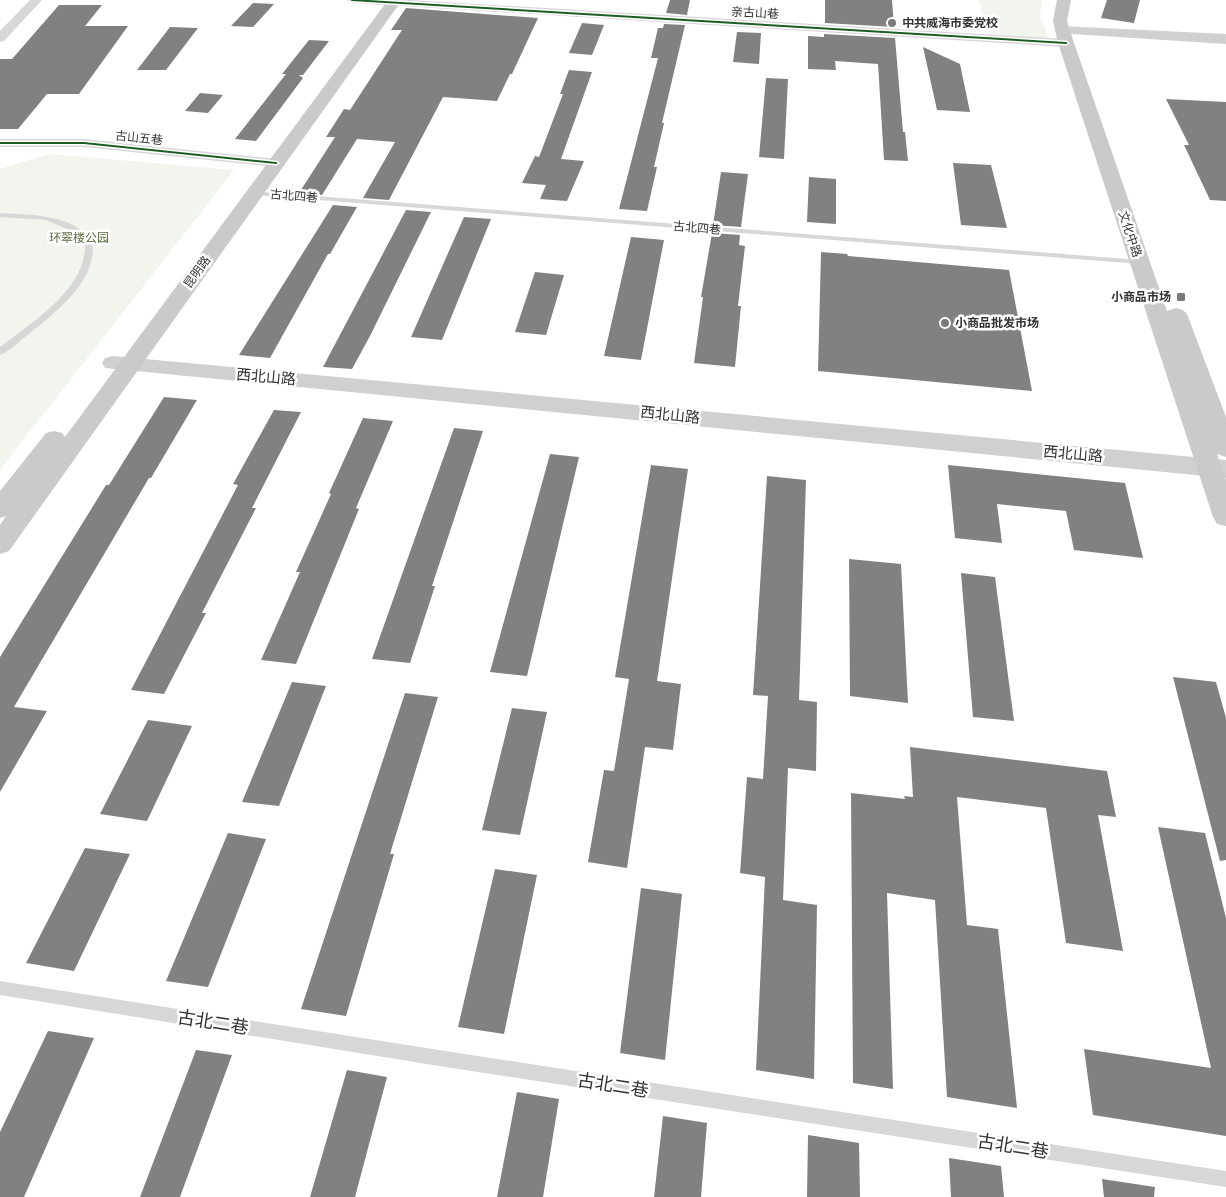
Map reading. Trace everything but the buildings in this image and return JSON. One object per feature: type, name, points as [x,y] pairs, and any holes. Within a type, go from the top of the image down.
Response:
[{"type":"main road","name":"文化中路","points":[[1064,0],[1060,14],[1140,262],[1217,467],[1226,517]]},
{"type":"main road","points":[[1068,34],[1073,23],[1074,6],[1077,0]]},
{"type":"main road","name":"昆明路","points":[[0,544],[122,363],[386,1]]},
{"type":"main road","points":[[1068,34],[1226,39]]},
{"type":"main road","points":[[1068,34],[1087,72],[1226,449]]},
{"type":"main road","name":"昆明路","points":[[0,509],[122,363],[255,192],[268,162]]},
{"type":"main road","name":"西北山路","points":[[122,363],[1217,467]]},
{"type":"street","points":[[0,38],[36,0]]},
{"type":"street","name":"亲古山巷","points":[[352,0],[562,14],[1068,34]]},
{"type":"street","name":"古山五巷","points":[[0,143],[84,144],[268,162]]},
{"type":"street","points":[[0,152],[16,144]]},
{"type":"lane","name":"古北四巷","points":[[255,192],[1140,262]]},
{"type":"lane","points":[[0,215],[47,218],[75,229],[89,246],[88,262],[79,280],[49,313],[0,352]]},
{"type":"lane","name":"古北二巷","points":[[0,988],[429,1057],[1226,1179]]},
{"type":"green space","points":[[979,0],[1042,0],[1040,17],[1049,39],[988,36]]},
{"type":"green space","name":"环翠楼公园","points":[[49,154],[234,170],[0,470],[0,169]]},
{"type":"cycle path","points":[[352,0],[1066,43]]},
{"type":"cycle path","points":[[0,143],[84,143],[276,163]]},
{"type":"place","name":"中共威海市委党校","points":[[892,23]]},
{"type":"place","name":"小商品市场","points":[[1181,297]]},
{"type":"place","name":"小商品批发市场","points":[[945,323]]}]
